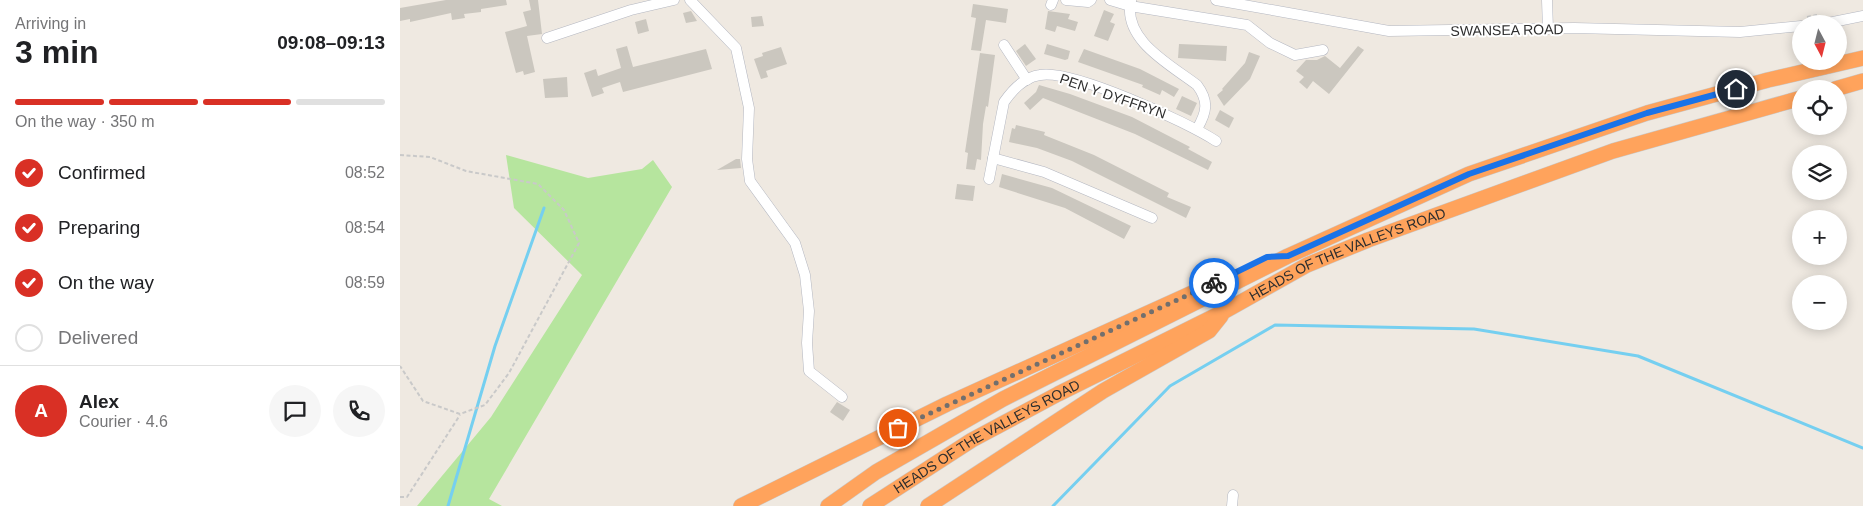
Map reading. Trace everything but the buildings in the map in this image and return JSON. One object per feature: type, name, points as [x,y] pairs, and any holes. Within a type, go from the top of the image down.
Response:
[{"type":"highway","name":"HEADS OF THE VALLEYS ROAD","points":[[828,506],[876,472],[1003,398],[1288,256],[1469,174],[1647,113],[1863,58]]},
{"type":"highway","points":[[1847,85],[1863,80]]},
{"type":"highway","name":"HEADS OF THE VALLEYS ROAD","points":[[870,506],[972,440],[1058,394],[1225,311],[1307,265],[1377,236],[1613,151],[1792,101]]},
{"type":"highway","points":[[741,506],[947,404],[1180,299],[1267,257],[1288,256]]},
{"type":"highway","points":[[928,506],[1103,391],[1209,331],[1225,311]]},
{"type":"street","points":[[548,38],[631,10],[674,0]]},
{"type":"street","points":[[690,0],[736,48],[749,108],[747,159],[750,181],[795,243],[805,275],[809,311],[807,343],[809,371],[842,397]]},
{"type":"street","points":[[1066,0],[1088,2],[1091,0]]},
{"type":"street","points":[[1110,0],[1247,25],[1270,43],[1295,55],[1323,50]]},
{"type":"street","name":"SWANSEA ROAD","points":[[1216,0],[1389,31],[1548,29],[1740,32],[1792,27]]},
{"type":"street","points":[[1546,0],[1548,29]]},
{"type":"street","points":[[1131,3],[1132,25],[1140,40],[1197,85],[1204,94],[1207,105],[1204,117],[1197,129]]},
{"type":"street","points":[[1848,19],[1863,16]]},
{"type":"street","points":[[990,179],[1004,102],[1011,92],[1027,80],[1004,45]]},
{"type":"street","name":"PEN Y DYFFRYN","points":[[1027,80],[1043,74],[1088,84],[1162,112],[1197,129],[1216,141]]},
{"type":"street","points":[[993,158],[1044,172],[1152,218]]},
{"type":"street","points":[[1232,506],[1233,495]]},
{"type":"path","points":[[400,155],[430,156],[466,171],[538,184],[564,210],[579,243],[509,373],[485,406],[460,414],[423,401],[400,366]]},
{"type":"path","points":[[400,497],[407,497],[460,414]]},
{"type":"green space","points":[[506,155],[588,178],[642,169],[653,160],[672,187],[489,499],[502,506],[417,506],[491,417],[582,275],[514,208]]},
{"type":"waterway","points":[[448,506],[495,346],[544,208]]},
{"type":"waterway","points":[[1053,506],[1170,386],[1275,325],[1474,329],[1638,356],[1863,448]]},
{"type":"way so far","points":[[898,428],[1214,283]]},
{"type":"route","points":[[1214,283],[1267,257],[1288,256],[1469,174],[1647,113],[1736,89]]}]
